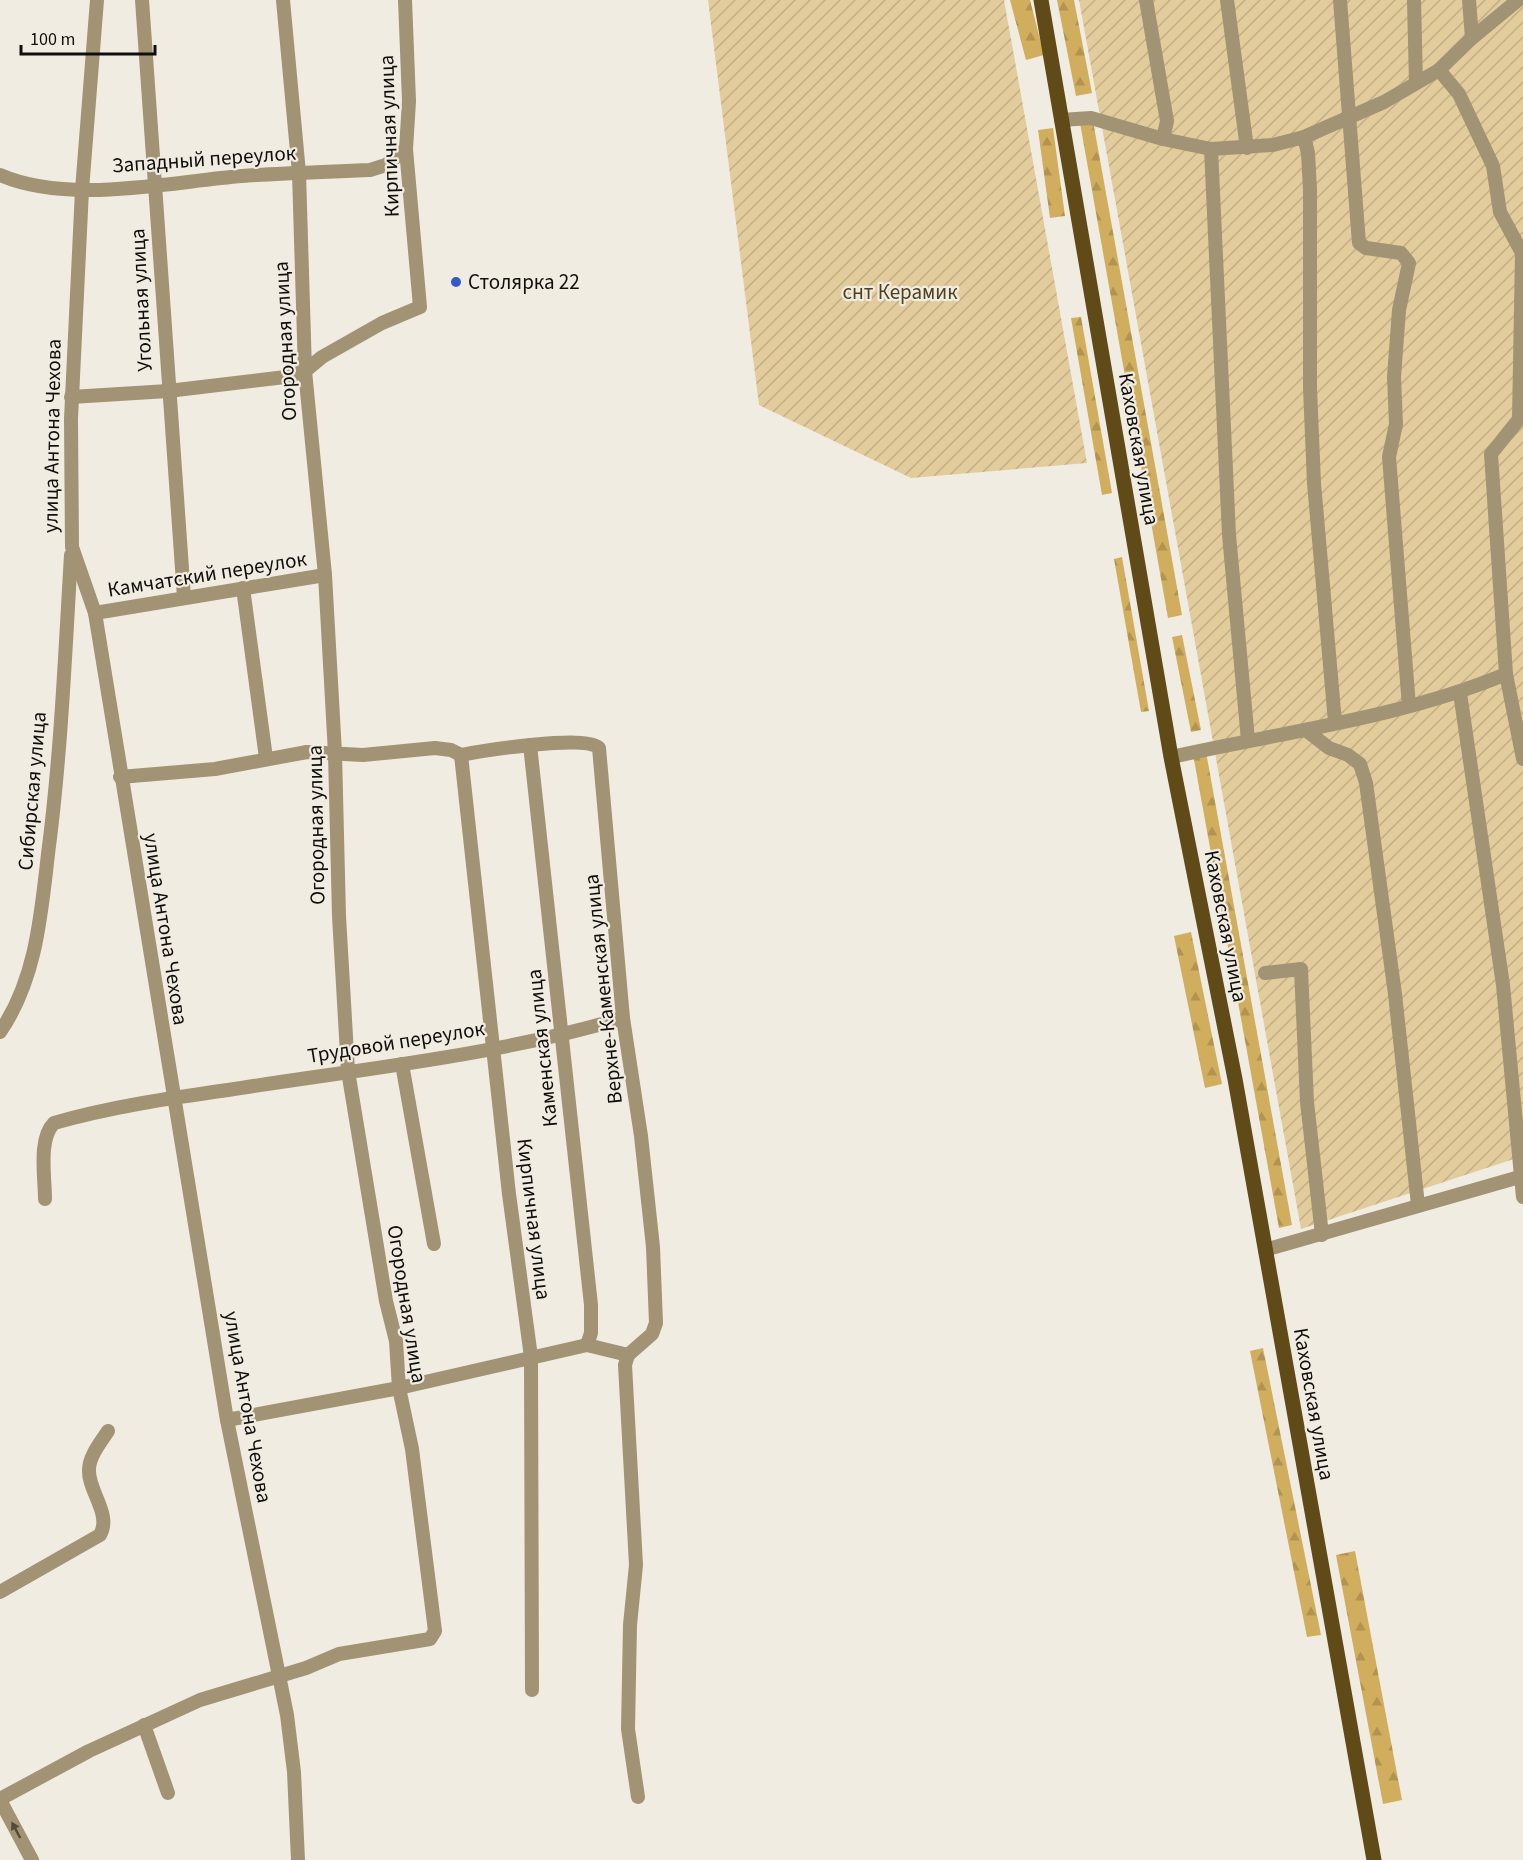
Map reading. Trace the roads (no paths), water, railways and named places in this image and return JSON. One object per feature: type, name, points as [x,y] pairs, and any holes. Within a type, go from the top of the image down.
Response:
[{"type":"main road","name":"Каховская улица","points":[[1041,0],[1171,757],[1235,1079],[1374,1860]]},
{"type":"street","name":"улица Антона Чехова","points":[[97,0],[82,190],[71,397],[72,547],[95,613],[120,777],[227,1420],[291,1739],[298,1860]]},
{"type":"street","name":"Угольная улица","points":[[142,0],[184,597]]},
{"type":"street","name":"Огородная улица","points":[[279,1675],[347,1652],[428,1640],[434,1635],[435,1620],[412,1449],[399,1388],[396,1341],[386,1301],[348,1071],[325,576],[304,371],[299,173],[283,0]]},
{"type":"street","name":"Кирпичная улица","points":[[304,371],[322,357],[388,319],[420,307],[406,149],[409,101],[405,0]]},
{"type":"street","points":[[1146,0],[1167,121],[1163,139]]},
{"type":"street","points":[[1227,0],[1246,148]]},
{"type":"street","points":[[1340,0],[1359,243],[1366,248],[1401,253],[1409,263],[1399,310],[1394,377],[1396,424],[1389,457],[1409,706]]},
{"type":"street","points":[[1414,0],[1416,83]]},
{"type":"street","points":[[1469,0],[1472,38]]},
{"type":"street","points":[[1061,120],[1091,118],[1163,139],[1211,149],[1246,148],[1304,137],[1384,102],[1439,70],[1472,38],[1518,0]]},
{"type":"street","points":[[1439,70],[1459,94],[1488,156],[1492,166],[1500,212],[1522,253],[1519,419],[1491,454],[1506,674],[1523,759]]},
{"type":"street","points":[[1304,137],[1308,153],[1310,190],[1310,388],[1314,483],[1335,722]]},
{"type":"street","name":"Западный переулок","points":[[0,176],[17,182],[82,190],[378,168],[394,160],[406,149]]},
{"type":"street","points":[[1211,149],[1229,535],[1248,740]]},
{"type":"street","points":[[71,397],[168,391],[268,380],[304,371]]},
{"type":"street","name":"Сибирская улица","points":[[0,1032],[11,1015],[26,980],[39,928],[56,792],[72,547]]},
{"type":"street","name":"Камчатский переулок","points":[[95,613],[325,576]]},
{"type":"street","points":[[243,588],[266,758]]},
{"type":"street","points":[[1171,757],[1307,730],[1409,706],[1460,693],[1506,674]]},
{"type":"street","points":[[1460,693],[1503,986],[1523,1197]]},
{"type":"street","points":[[1307,730],[1329,748],[1348,754],[1360,764],[1366,783],[1395,994],[1418,1206]]},
{"type":"street","name":"Верхне-Каменская улица","points":[[461,755],[530,745],[592,743],[599,748],[623,1017],[641,1136],[653,1247],[656,1308],[656,1323],[652,1334],[627,1355]]},
{"type":"street","name":"Каменская улица","points":[[530,745],[591,1305],[591,1333],[587,1345]]},
{"type":"street","points":[[120,777],[214,769],[307,752],[363,755],[435,748],[461,755]]},
{"type":"street","name":"Кирпичная улица","points":[[461,755],[493,1048],[531,1357],[532,1690]]},
{"type":"street","points":[[1264,973],[1301,969],[1306,1102],[1322,1235]]},
{"type":"street","name":"Трудовой переулок","points":[[45,1199],[44,1154],[49,1130],[54,1123],[173,1098],[402,1064],[562,1036],[623,1017]]},
{"type":"street","points":[[402,1064],[434,1244]]},
{"type":"street","points":[[1265,1250],[1521,1177]]},
{"type":"street","points":[[227,1420],[399,1388],[587,1345],[627,1355],[625,1365],[629,1472],[635,1512],[636,1563],[630,1625],[628,1729],[638,1797]]},
{"type":"street","points":[[0,1592],[100,1535],[103,1521],[89,1469],[93,1456],[108,1431]]},
{"type":"street","points":[[32,1860],[0,1800],[144,1725],[200,1700],[279,1675]]},
{"type":"street","points":[[144,1725],[168,1793]]},
{"type":"place","name":"Столярка 22","points":[[456,282]]},
{"type":"park label","name":"снт Керамик","points":[[900,292]]}]
